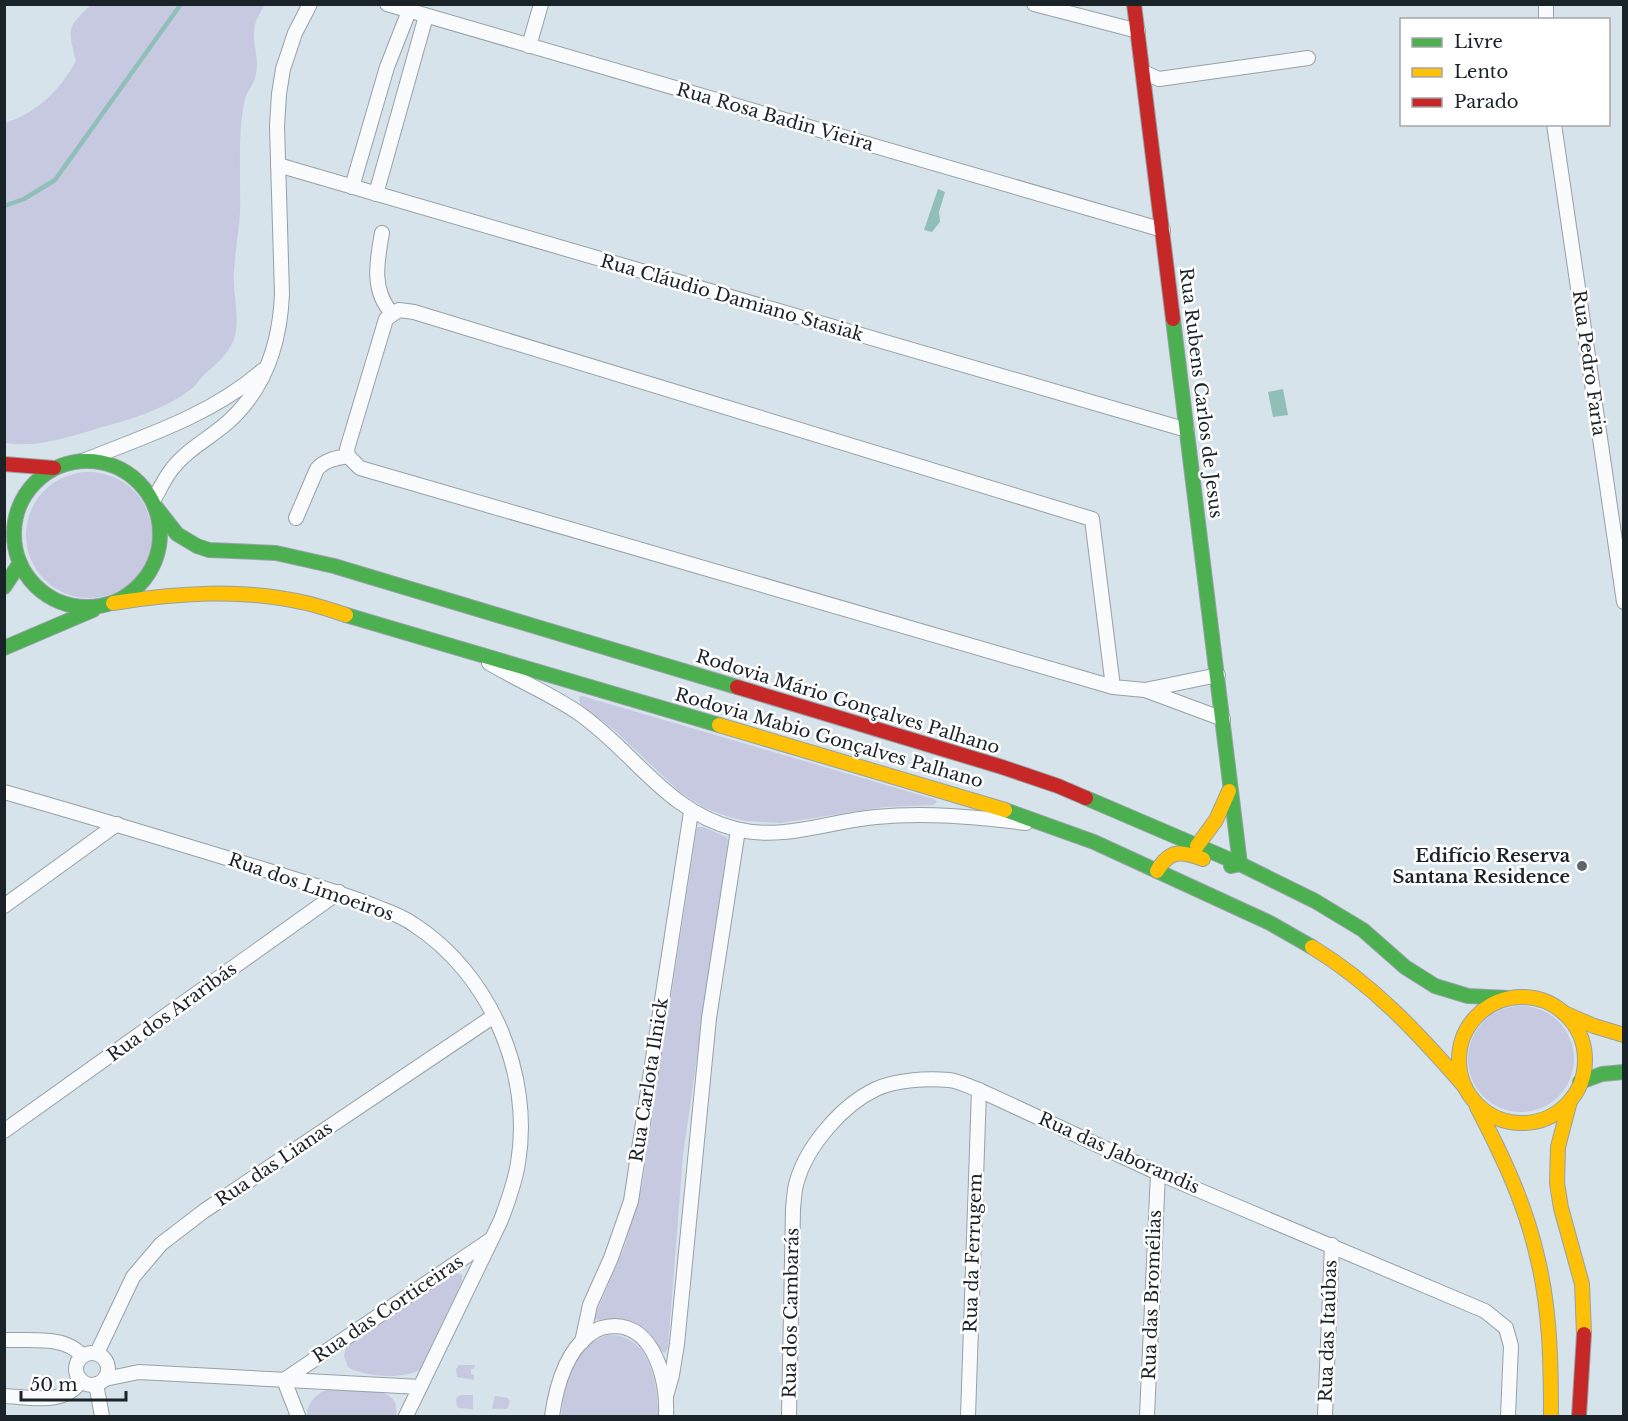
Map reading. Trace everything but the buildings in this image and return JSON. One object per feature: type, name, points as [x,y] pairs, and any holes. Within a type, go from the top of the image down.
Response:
[{"type":"main road","name":"Rua Rubens Carlos de Jesus","points":[[1134,4],[1240,864]]},
{"type":"main road","points":[[4,464],[54,468],[83,460],[107,463],[120,468],[140,484],[154,503],[160,531],[157,557],[144,580],[135,590],[107,605],[4,648]]},
{"type":"main road","points":[[54,468],[32,485],[22,500],[9,540],[30,581],[50,598],[75,607],[107,605]]},
{"type":"main road","name":"Rodovia Mário Gonçalves Palhano","points":[[154,503],[177,534],[188,542],[203,548],[276,553],[334,566],[1002,767],[1058,786],[1240,864],[1314,901],[1363,930],[1418,977],[1435,986],[1467,996],[1509,998]]},
{"type":"main road","points":[[4,587],[20,563]]},
{"type":"main road","name":"Rodovia Mabio Gonçalves Palhano","points":[[107,605],[190,593],[261,595],[306,603],[987,804],[1054,826],[1270,923],[1315,949],[1346,970],[1387,1003],[1416,1031],[1468,1092]]},
{"type":"main road","name":"Rua Rubens Carlos de Jesus","points":[[1197,846],[1215,825],[1223,811],[1231,786]]},
{"type":"main road","points":[[1157,871],[1162,861],[1172,854],[1183,851],[1221,865],[1240,864]]},
{"type":"main road","points":[[1551,1416],[1550,1336],[1544,1281],[1536,1246],[1509,1169],[1468,1092],[1459,1065],[1461,1042],[1479,1014],[1488,1007],[1509,998],[1521,997],[1543,1000],[1562,1012],[1594,1026],[1623,1035]]},
{"type":"main road","points":[[1562,1012],[1577,1030],[1582,1042],[1584,1065],[1557,1146],[1556,1171],[1559,1197],[1578,1260],[1584,1298],[1579,1416]]},
{"type":"main road","points":[[1580,1082],[1602,1074],[1623,1072]]},
{"type":"main road","points":[[1468,1092],[1487,1113],[1508,1122],[1519,1123],[1542,1119],[1563,1107],[1571,1099]]},
{"type":"street","points":[[154,503],[165,479],[177,463],[230,421],[242,408],[261,382],[278,338],[281,319],[282,271],[277,126],[283,69],[295,33],[310,4]]},
{"type":"street","name":"Rua Rosa Badin Vieira","points":[[387,4],[1162,230]]},
{"type":"street","points":[[529,46],[541,4]]},
{"type":"street","points":[[1034,4],[1138,31]]},
{"type":"street","points":[[352,187],[387,67],[409,11]]},
{"type":"street","points":[[376,194],[426,16]]},
{"type":"street","points":[[1143,72],[1159,79],[1308,58]]},
{"type":"street","name":"Rua Pedro Faria","points":[[1554,126],[1623,602]]},
{"type":"street","name":"Rua Cláudio Damiano Stasiak","points":[[278,165],[1187,430]]},
{"type":"street","points":[[382,233],[376,266],[378,285],[385,305],[392,313]]},
{"type":"street","points":[[1113,687],[1092,519],[414,312],[399,310],[386,319],[349,441],[348,456],[360,468],[1113,687],[1145,690],[1223,719]]},
{"type":"street","points":[[83,460],[215,404],[239,390],[266,366]]},
{"type":"street","points":[[296,518],[317,469],[332,459],[348,456]]},
{"type":"street","points":[[470,651],[580,714],[633,760],[656,784],[691,812],[738,830],[799,831],[874,817],[927,814],[1054,826]]},
{"type":"street","points":[[1145,690],[1218,675]]},
{"type":"street","name":"Rua dos Limoeiros","points":[[4,792],[339,892],[399,916],[426,933],[463,968],[479,989],[507,1043],[515,1071],[520,1104],[519,1163],[513,1188],[501,1220],[406,1416]]},
{"type":"street","name":"Rua Carlota Ilnick","points":[[582,1341],[590,1305],[611,1258],[631,1201],[691,812]]},
{"type":"street","points":[[4,906],[117,824]]},
{"type":"street","points":[[678,1416],[666,1407],[677,1344],[710,1018],[738,830]]},
{"type":"street","name":"Rua dos Araribás","points":[[4,1131],[339,892]]},
{"type":"street","name":"Rua das Lianas","points":[[101,1356],[133,1277],[161,1244],[204,1211],[494,1016]]},
{"type":"street","name":"Rua das Jaborandis","points":[[793,1209],[796,1182],[807,1158],[826,1130],[846,1110],[876,1089],[906,1081],[950,1080],[979,1090],[1158,1173],[1485,1311],[1506,1328],[1511,1346],[1508,1416]]},
{"type":"street","name":"Rua da Ferrugem","points":[[968,1416],[979,1090]]},
{"type":"street","name":"Rua das Bromélias","points":[[1147,1416],[1158,1173]]},
{"type":"street","name":"Rua dos Cambarás","points":[[789,1416],[793,1209]]},
{"type":"street","name":"Rua das Corticeiras","points":[[284,1380],[491,1238]]},
{"type":"street","name":"Rua das Itaúbas","points":[[1325,1416],[1332,1245]]},
{"type":"street","name":"Rua Carlota Ilnick","points":[[552,1416],[559,1385],[570,1357],[589,1334],[606,1327],[621,1327],[634,1332],[647,1344],[657,1361],[666,1407]]},
{"type":"street","points":[[4,1340],[59,1342],[74,1348],[82,1356]]},
{"type":"street","points":[[139,1372],[92,1352],[82,1356],[76,1365],[78,1376],[85,1383],[139,1372],[420,1387]]},
{"type":"street","points":[[101,1356],[108,1369],[100,1381],[102,1416]]},
{"type":"street","points":[[4,1396],[58,1398],[77,1388],[81,1380]]},
{"type":"street","points":[[284,1380],[298,1416]]},
{"type":"shaded area","points":[[91,5],[265,5],[255,26],[257,68],[254,81],[245,99],[241,127],[240,212],[234,279],[236,331],[231,345],[220,360],[192,389],[165,405],[129,419],[49,442],[5,443],[5,123],[37,107],[63,82],[76,61],[71,42],[73,24]]},
{"type":"shaded area","points":[[938,189],[945,192],[939,212],[940,222],[932,232],[924,230]]},
{"type":"shaded area","points":[[1283,389],[1288,415],[1273,417],[1268,392]]},
{"type":"shaded area","points":[[89,472],[113,476],[134,490],[148,511],[152,535],[148,559],[134,580],[113,594],[89,598],[65,594],[44,580],[30,559],[26,535],[30,511],[44,490],[65,476]]},
{"type":"shaded area","points":[[579,697],[934,799],[937,802],[934,805],[884,807],[781,823],[745,821],[726,816],[705,808],[680,792],[614,730],[580,704]]},
{"type":"shaded area","points":[[697,827],[703,827],[727,837],[728,841],[683,1155],[668,1347],[665,1353],[659,1349],[655,1340],[647,1332],[635,1323],[594,1318],[624,1248],[642,1186]]},
{"type":"shaded area","points":[[1521,1006],[1541,1010],[1558,1022],[1570,1039],[1574,1059],[1570,1079],[1558,1096],[1541,1108],[1521,1112],[1501,1108],[1484,1096],[1472,1079],[1468,1059],[1472,1039],[1484,1022],[1501,1010]]},
{"type":"shaded area","points":[[454,1273],[462,1274],[462,1282],[420,1369],[405,1375],[384,1376],[364,1373],[348,1367],[344,1356],[347,1344]]},
{"type":"shaded area","points":[[608,1335],[634,1342],[642,1351],[653,1376],[658,1416],[561,1416],[568,1380],[579,1357],[596,1340]]},
{"type":"shaded area","points":[[459,1365],[475,1365],[474,1369],[471,1369],[474,1380],[457,1377],[456,1369]]},
{"type":"shaded area","points":[[360,1389],[383,1393],[391,1397],[396,1405],[396,1416],[307,1416],[312,1400],[327,1390]]},
{"type":"shaded area","points":[[460,1395],[473,1395],[473,1409],[457,1406],[456,1398]]},
{"type":"shaded area","points":[[495,1396],[508,1398],[510,1402],[507,1409],[492,1409]]},
{"type":"waterway","points":[[4,206],[24,199],[55,180],[181,4]]},
{"type":"traffic: fast","points":[[1173,319],[1240,864],[1231,866]]},
{"type":"traffic: fast","points":[[87,461],[115,466],[139,482],[155,506],[160,534],[155,562],[139,586],[115,602],[87,607],[59,602],[35,586],[19,562],[14,534],[19,506],[35,482],[59,466],[87,461]]},
{"type":"traffic: fast","points":[[155,506],[177,534],[209,550],[276,553],[334,566],[737,687]]},
{"type":"traffic: fast","points":[[4,587],[20,563]]},
{"type":"traffic: fast","points":[[4,648],[93,610]]},
{"type":"traffic: fast","points":[[346,615],[719,725]]},
{"type":"traffic: fast","points":[[1086,798],[1240,864],[1315,901],[1363,930],[1405,967],[1435,986],[1468,996],[1509,998]]},
{"type":"traffic: fast","points":[[1005,810],[1094,842],[1270,923],[1312,947]]},
{"type":"traffic: fast","points":[[1580,1082],[1602,1074],[1624,1072]]},
{"type":"traffic: slow","points":[[113,603],[185,595],[258,595],[311,604],[346,615]]},
{"type":"traffic: slow","points":[[719,725],[1005,810]]},
{"type":"traffic: slow","points":[[1197,846],[1216,820],[1229,791]]},
{"type":"traffic: slow","points":[[1157,871],[1171,855],[1182,853],[1203,859]]},
{"type":"traffic: slow","points":[[1312,947],[1355,977],[1394,1011],[1465,1087]]},
{"type":"traffic: slow","points":[[1522,997],[1546,1002],[1566,1016],[1580,1036],[1585,1060],[1580,1084],[1566,1104],[1546,1118],[1522,1123],[1498,1118],[1478,1104],[1464,1084],[1459,1060],[1464,1036],[1478,1016],[1498,1002],[1522,997]]},
{"type":"traffic: slow","points":[[1564,1013],[1594,1026],[1624,1035]]},
{"type":"traffic: slow","points":[[1570,1101],[1558,1147],[1557,1183],[1561,1208],[1582,1284],[1584,1334]]},
{"type":"traffic: slow","points":[[1477,1107],[1512,1180],[1537,1256],[1547,1315],[1551,1416]]},
{"type":"traffic: jam","points":[[1134,4],[1173,319]]},
{"type":"traffic: jam","points":[[4,464],[54,468]]},
{"type":"traffic: jam","points":[[737,687],[1002,767],[1086,798]]},
{"type":"traffic: jam","points":[[1579,1416],[1584,1334]]},
{"type":"place","name":"Edifício Reserva Santana Residence","points":[[1582,866]]}]
